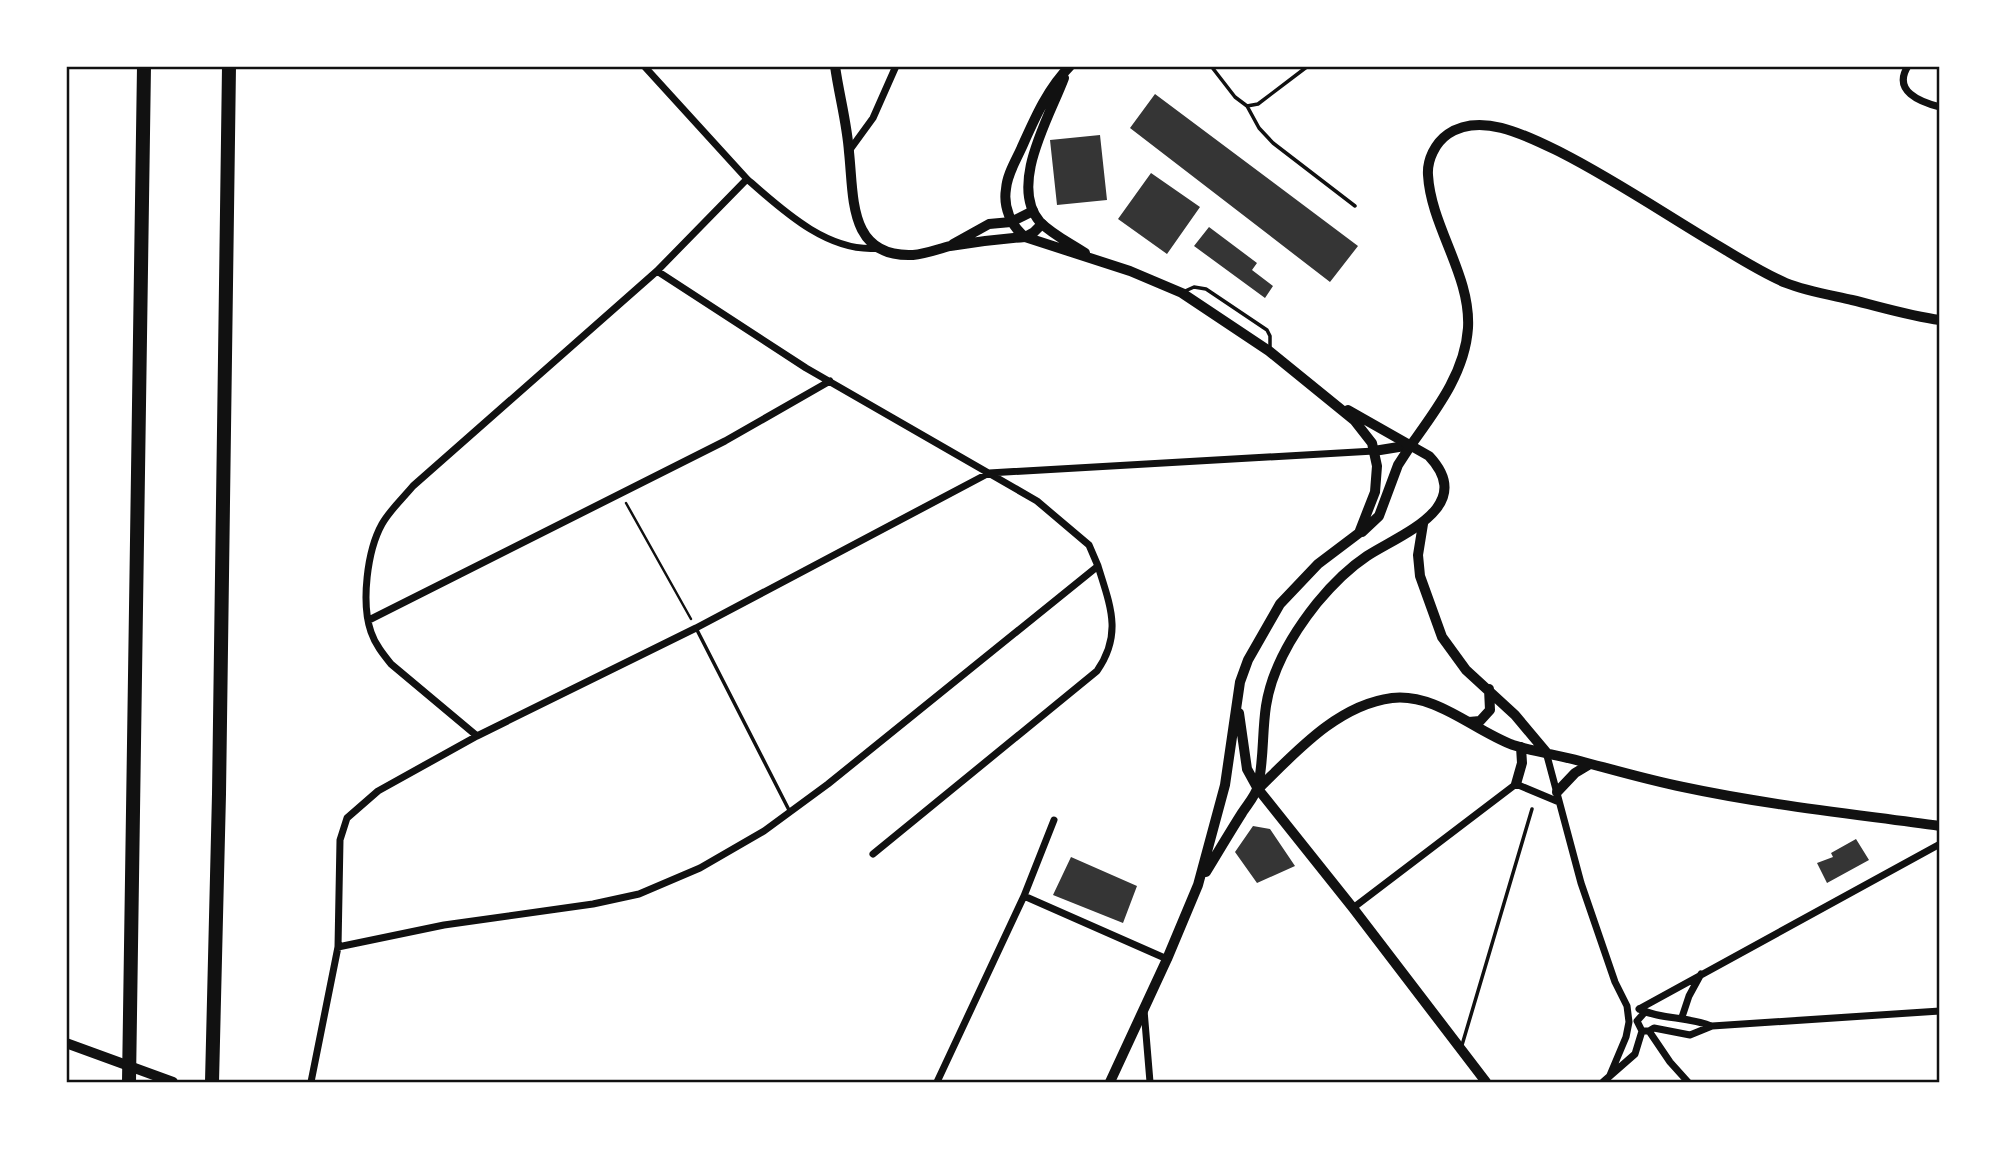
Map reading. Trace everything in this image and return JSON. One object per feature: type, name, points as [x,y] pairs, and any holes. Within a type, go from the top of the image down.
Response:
[{"type":"highway","points":[[129,1083],[144,66]]},
{"type":"highway","points":[[212,1083],[219,794],[229,66]]},
{"type":"main road","points":[[1068,67],[1031,166],[1028,187],[1033,211],[1042,223],[1094,259]]},
{"type":"main road","points":[[1068,67],[1059,77],[1033,121],[1012,168],[1005,194],[1011,222],[1025,237],[1130,271],[1182,293],[1269,351],[1354,420],[1367,435],[1377,466],[1375,492],[1359,533]]},
{"type":"main road","points":[[1198,885],[1258,789],[1266,706],[1271,683],[1277,666],[1298,629],[1335,583],[1365,557],[1423,524],[1441,502],[1443,477],[1429,456],[1330,400]]},
{"type":"main road","points":[[1110,1083],[1198,885],[1225,785],[1240,682],[1248,660],[1280,604],[1318,564],[1369,527],[1379,516],[1398,465],[1411,445]]},
{"type":"main road","points":[[1238,696],[1244,756],[1250,777],[1258,789]]},
{"type":"main road","points":[[66,1043],[173,1083]]},
{"type":"street","points":[[644,66],[747,180],[803,223],[828,238],[862,250],[881,248]]},
{"type":"street","points":[[835,66],[849,151],[856,219],[865,237],[881,248],[898,254],[915,255],[950,246],[1025,237],[1042,223]]},
{"type":"street","points":[[849,151],[873,118],[896,66]]},
{"type":"street","points":[[1908,66],[1903,81],[1906,91],[1913,98],[1940,107]]},
{"type":"street","points":[[311,1083],[338,947],[340,840],[347,818],[378,791],[477,736],[696,628],[989,473],[1374,452],[1411,445],[1446,396],[1462,358],[1468,329],[1464,295],[1431,194],[1427,173],[1431,156],[1440,140],[1455,130],[1474,125],[1498,127],[1533,139],[1584,164],[1752,266],[1785,282],[1938,319]]},
{"type":"street","points":[[477,736],[391,664],[381,651],[369,620],[367,587],[375,540],[392,511],[413,486],[657,271],[747,180]]},
{"type":"street","points":[[950,246],[989,224],[1011,222],[1033,211]]},
{"type":"street","points":[[657,271],[806,368],[1037,501],[1089,545],[1098,566],[1112,615],[1113,630],[1107,657],[1097,671],[873,854]]},
{"type":"street","points":[[369,620],[724,441],[830,381]]},
{"type":"street","points":[[1423,524],[1418,555],[1420,576],[1433,617],[1453,655],[1515,715],[1546,752],[1581,883],[1615,982],[1628,1006],[1626,1037],[1610,1075]]},
{"type":"street","points":[[338,947],[444,925],[593,904],[639,894],[700,868],[733,851],[828,784],[1098,566]]},
{"type":"street","points":[[1469,722],[1480,721],[1490,710],[1489,689]]},
{"type":"street","points":[[1486,1083],[1353,908],[1258,789],[1298,750],[1340,717],[1369,703],[1392,698],[1415,698],[1437,705],[1482,732],[1521,747],[1682,787],[1940,826]]},
{"type":"street","points":[[1353,908],[1517,784],[1522,763],[1521,747]]},
{"type":"street","points":[[1558,797],[1575,773],[1590,764]]},
{"type":"street","points":[[1517,784],[1558,797]]},
{"type":"street","points":[[937,1083],[1024,896],[1054,820]]},
{"type":"street","points":[[1688,1083],[1648,1030],[1637,1021],[1642,1011],[1701,974],[1940,844]]},
{"type":"street","points":[[1024,896],[1167,959]]},
{"type":"street","points":[[1682,1017],[1701,974]]},
{"type":"street","points":[[1628,1006],[1654,1016],[1682,1017],[1712,1026]]},
{"type":"street","points":[[1144,1010],[1150,1083]]},
{"type":"street","points":[[1648,1030],[1690,1035],[1712,1026],[1940,1011]]},
{"type":"street","points":[[1603,1083],[1635,1054],[1648,1030],[1656,1022],[1654,1016]]},
{"type":"lane","points":[[1211,66],[1235,97],[1247,106],[1259,128],[1273,143],[1355,206]]},
{"type":"lane","points":[[1247,106],[1258,104],[1308,66]]},
{"type":"lane","points":[[1182,293],[1194,287],[1206,289],[1267,330],[1270,336],[1269,351]]},
{"type":"lane","points":[[696,628],[790,811]]},
{"type":"lane","points":[[1461,1051],[1532,809]]},
{"type":"path","points":[[621,494],[696,628]]},
{"type":"building","points":[[1155,94],[1358,246],[1330,282],[1130,128]]},
{"type":"building","points":[[1100,135],[1107,200],[1057,205],[1050,140]]},
{"type":"building","points":[[1151,173],[1200,207],[1167,254],[1118,219]]},
{"type":"building","points":[[1209,227],[1257,263],[1252,270],[1273,286],[1265,298],[1194,246]]},
{"type":"building","points":[[1253,826],[1270,829],[1295,866],[1257,883],[1235,852]]},
{"type":"building","points":[[1856,839],[1869,860],[1827,883],[1817,863],[1833,857],[1831,853]]},
{"type":"building","points":[[1071,857],[1137,886],[1123,923],[1053,895]]}]
